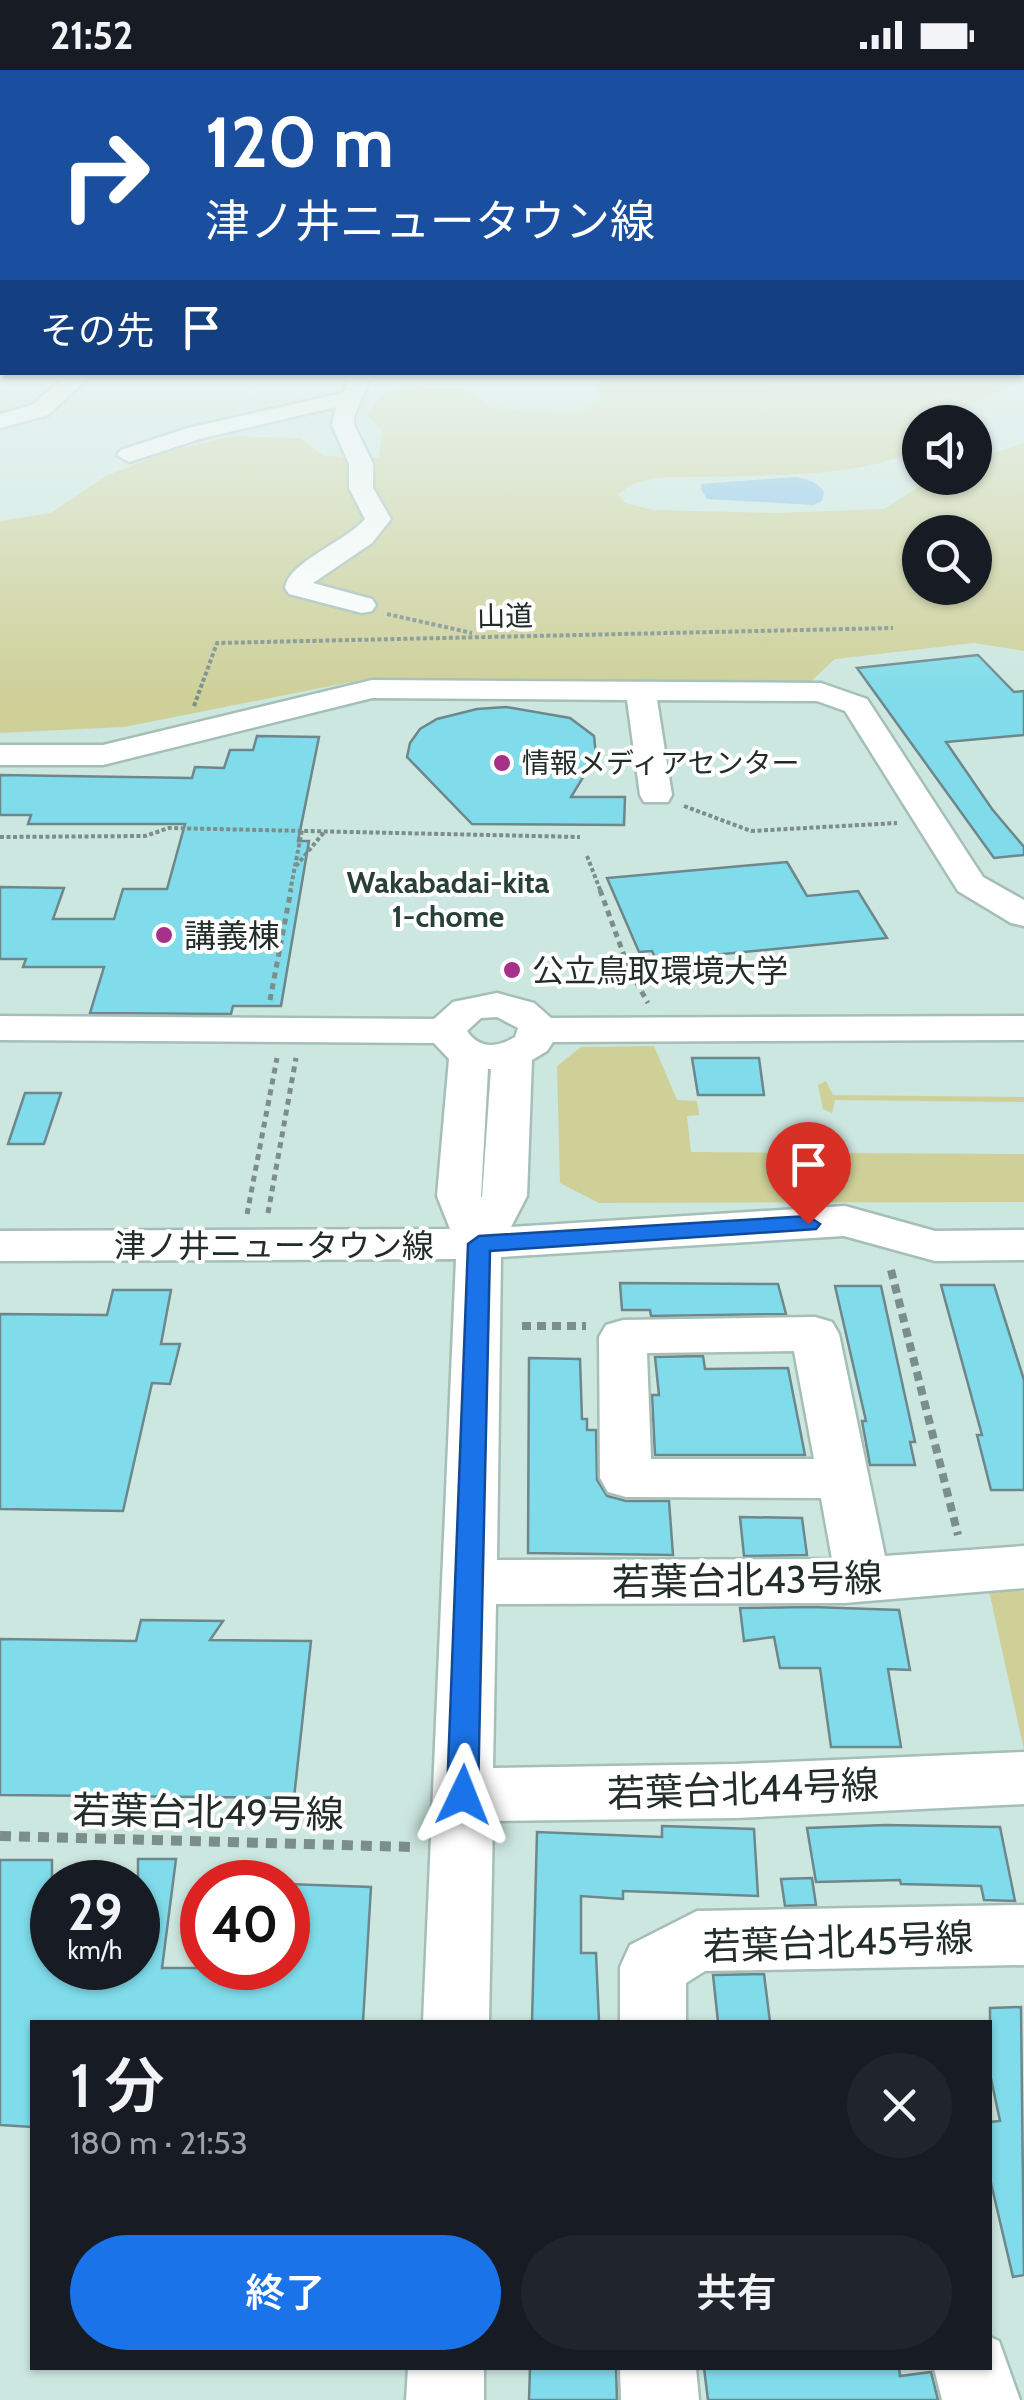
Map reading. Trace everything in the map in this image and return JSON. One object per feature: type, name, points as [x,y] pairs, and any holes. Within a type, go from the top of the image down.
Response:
[{"type":"street","points":[[361,480],[361,488],[378,520],[358,540],[325,558],[299,580],[300,588],[362,606]]},
{"type":"street","points":[[0,755],[103,755],[372,689],[821,692],[856,706],[970,884],[1024,916]]},
{"type":"street","points":[[641,691],[656,795]]},
{"type":"street","points":[[987,895],[1024,898]]},
{"type":"street","points":[[456,2020],[479,1244],[459,1196],[458,1042],[450,1023],[468,1009],[498,1005],[525,1012],[525,1042],[506,1196],[479,1244]]},
{"type":"street","points":[[0,1028],[458,1042]]},
{"type":"street","points":[[525,1042],[1024,1028]]},
{"type":"street","name":"津ノ井ニュータウン線","points":[[0,1246],[479,1244],[845,1221],[935,1246],[1024,1245]]},
{"type":"street","points":[[844,1479],[626,1478],[624,1337],[815,1334],[844,1479],[864,1580]]},
{"type":"street","name":"若葉台北43号線","points":[[469,1582],[864,1580],[1024,1568]]},
{"type":"street","name":"若葉台北44号線","points":[[463,1795],[736,1792],[1024,1778]]},
{"type":"street","name":"若葉台北45号線","points":[[652,2020],[653,1967],[697,1941],[1024,1935]]},
{"type":"street","points":[[446,2370],[446,2400]]},
{"type":"street","points":[[658,2370],[660,2400]]},
{"type":"street","points":[[973,2370],[981,2400]]},
{"type":"path","points":[[362,606],[440,628],[533,640]]},
{"type":"path","name":"山道","points":[[183,735],[217,643],[893,628]]},
{"type":"path","points":[[656,795],[751,832],[928,821]]},
{"type":"path","points":[[0,837],[145,836],[169,828],[580,838]]},
{"type":"path","points":[[254,1000],[272,1000],[302,830]]},
{"type":"path","points":[[296,868],[325,830]]},
{"type":"path","points":[[587,856],[630,969]]},
{"type":"path","points":[[246,1214],[280,1042]]},
{"type":"path","points":[[268,1214],[299,1042]]},
{"type":"path","points":[[891,1270],[966,1570]]},
{"type":"path","points":[[522,1326],[625,1326],[624,1337]]},
{"type":"path","name":"若葉台北49号線","points":[[0,1836],[415,1847]]},
{"type":"green space","points":[[100,480],[648,480],[632,484],[618,494],[625,503],[653,510],[776,513],[884,509],[906,495],[992,495],[992,480],[1024,480],[1024,651],[974,643],[835,659],[809,683],[366,679],[124,727],[0,733],[0,521],[51,513]]},
{"type":"green space","points":[[654,1046],[677,1100],[697,1101],[699,1115],[687,1116],[691,1152],[1024,1154],[1024,1202],[599,1203],[560,1183],[557,1066],[581,1047]]},
{"type":"green space","points":[[826,1081],[833,1095],[1024,1097],[1024,1102],[835,1100],[832,1113],[823,1109],[818,1085]]},
{"type":"green space","points":[[989,1591],[1024,1591],[1024,1750]]},
{"type":"water","points":[[807,480],[824,492],[822,501],[814,505],[707,499],[702,484]]},
{"type":"building","points":[[978,655],[1014,692],[1024,691],[1024,735],[946,742],[992,809],[1024,847],[1024,855],[994,858],[857,668]]},
{"type":"building","name":"情報メディアセンター","points":[[506,707],[570,718],[594,736],[596,756],[571,797],[625,797],[624,825],[472,824],[407,757],[410,743],[420,729],[437,719]]},
{"type":"building","name":"講義棟","points":[[257,736],[319,737],[298,841],[309,841],[281,1006],[233,1006],[231,1014],[90,1013],[104,967],[23,967],[26,959],[0,959],[0,887],[64,888],[53,919],[114,919],[123,889],[167,889],[185,824],[28,824],[31,815],[0,815],[0,775],[192,778],[195,767],[224,768],[230,750],[253,750]]},
{"type":"building","points":[[787,862],[807,896],[858,891],[887,938],[702,956],[709,969],[663,974],[652,951],[639,952],[607,878]]},
{"type":"building","points":[[692,1058],[759,1058],[764,1095],[698,1095]]},
{"type":"building","points":[[25,1093],[61,1093],[44,1144],[8,1144]]},
{"type":"building","points":[[620,1283],[778,1284],[786,1314],[651,1316],[650,1310],[622,1310]]},
{"type":"building","points":[[941,1285],[994,1285],[1024,1380],[1024,1490],[991,1490],[977,1435],[982,1435]]},
{"type":"building","points":[[835,1286],[881,1286],[915,1442],[910,1442],[915,1465],[870,1465],[862,1421],[866,1421]]},
{"type":"building","points":[[113,1290],[171,1290],[161,1344],[180,1344],[170,1384],[152,1383],[123,1511],[0,1509],[0,1314],[107,1315]]},
{"type":"building","points":[[703,1356],[705,1369],[788,1368],[805,1455],[655,1455],[652,1395],[659,1395],[655,1357]]},
{"type":"building","points":[[529,1358],[580,1359],[582,1419],[587,1419],[587,1430],[596,1430],[597,1480],[607,1496],[626,1501],[669,1501],[673,1555],[528,1553]]},
{"type":"building","points":[[740,1517],[802,1518],[807,1555],[744,1556]]},
{"type":"building","points":[[740,1608],[899,1610],[910,1670],[888,1669],[901,1747],[831,1747],[820,1668],[780,1668],[774,1637],[744,1641]]},
{"type":"building","points":[[141,1620],[223,1621],[210,1640],[311,1641],[294,1798],[0,1795],[0,1639],[136,1641]]},
{"type":"building","points":[[662,1826],[754,1829],[758,1896],[623,1891],[623,1899],[581,1896],[581,1953],[596,1953],[599,2020],[532,2020],[537,1832],[662,1837]]},
{"type":"building","points":[[1000,1827],[1015,1901],[984,1900],[981,1886],[901,1884],[900,1880],[816,1882],[807,1828]]},
{"type":"building","points":[[138,1859],[176,1859],[162,1968],[180,1968],[180,1990],[310,1990],[310,1885],[371,1887],[363,2020],[30,2020],[30,2127],[0,2125],[0,1860],[30,1860],[30,1990],[160,1990],[160,1860]]},
{"type":"building","points":[[812,1878],[816,1905],[785,1906],[781,1879]]},
{"type":"building","points":[[764,1974],[770,2020],[718,2020],[713,1975]]},
{"type":"building","points":[[1021,2007],[1024,2275],[1013,2277],[992,2188],[992,2122],[1000,2121],[992,2083],[990,2008]]},
{"type":"building","points":[[530,2370],[616,2370],[617,2400],[529,2400]]},
{"type":"building","points":[[704,2370],[899,2370],[900,2376],[931,2372],[938,2400],[708,2400]]},
{"type":"place","name":"情報メディアセンター","points":[[502,763]]},
{"type":"place","name":"講義棟","points":[[164,935]]},
{"type":"place","name":"公立鳥取環境大学","points":[[512,970]]},
{"type":"district","name":"Wakabadai-kita 1-chome","points":[[448,899]]},
{"type":"route","points":[[463,1795],[479,1244],[808,1224]]}]
